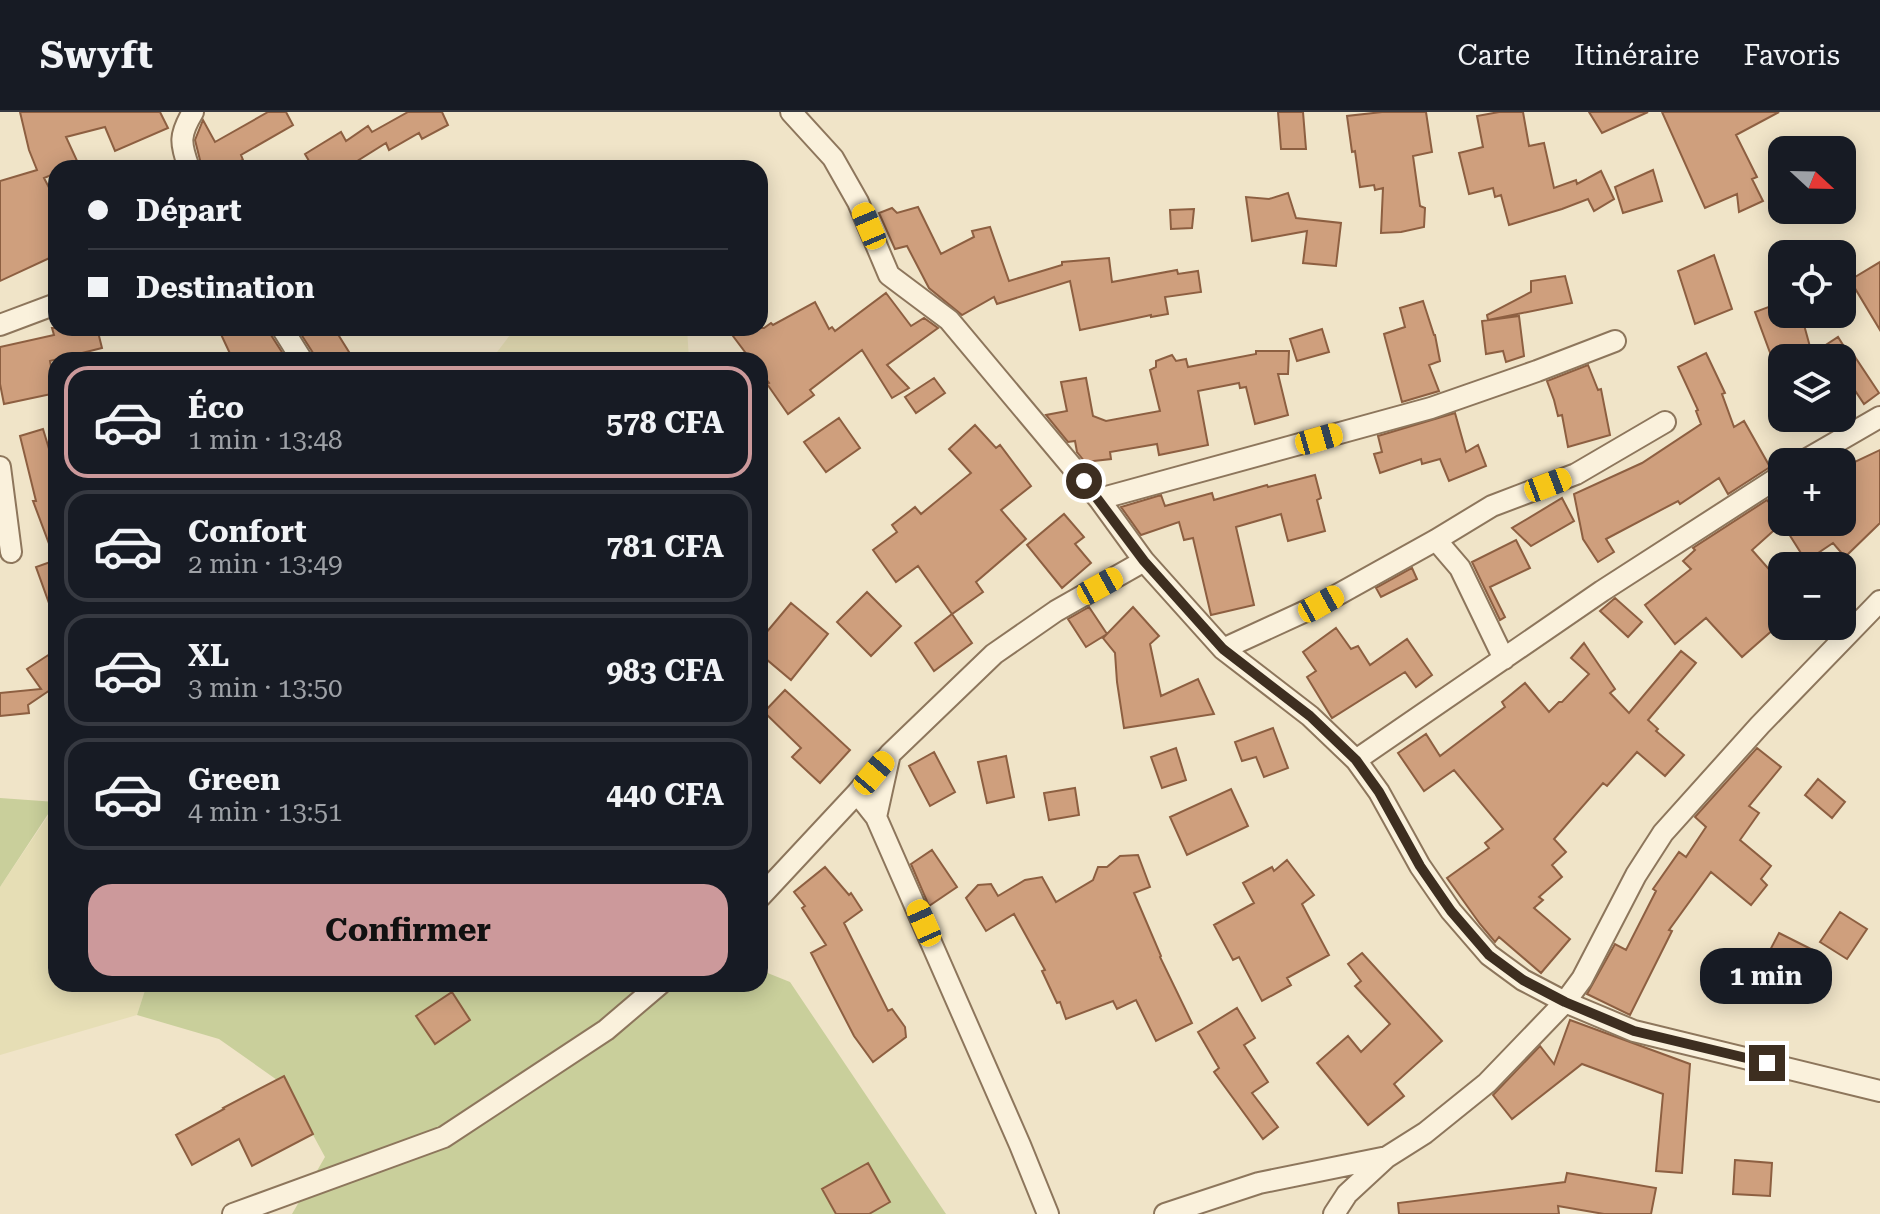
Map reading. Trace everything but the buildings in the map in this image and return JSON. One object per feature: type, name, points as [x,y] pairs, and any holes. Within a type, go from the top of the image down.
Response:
[{"type":"street","points":[[186,160],[181,146],[186,124],[193,112]]},
{"type":"street","points":[[791,112],[833,158],[858,202],[889,275],[949,320],[1099,499],[1144,561],[1223,649],[1310,716],[1356,760],[1379,792],[1420,866],[1451,911],[1489,955],[1523,980],[1565,1002],[1634,1031],[1880,1091]]},
{"type":"street","points":[[0,325],[48,307]]},
{"type":"street","points":[[1099,499],[1431,408],[1615,341]]},
{"type":"street","points":[[1826,448],[1880,417]]},
{"type":"street","points":[[1223,649],[1321,604],[1492,506],[1576,474],[1665,422]]},
{"type":"street","points":[[0,467],[11,552]]},
{"type":"street","points":[[1356,760],[1602,591],[1768,484]]},
{"type":"street","points":[[1436,540],[1460,568],[1504,659]]},
{"type":"street","points":[[768,888],[890,754],[994,654],[1056,611],[1144,561]]},
{"type":"street","points":[[1334,1214],[1347,1194],[1387,1157],[1425,1133],[1487,1083],[1565,1002],[1582,979],[1636,875],[1663,833],[1760,725],[1880,601]]},
{"type":"street","points":[[876,817],[890,754]]},
{"type":"street","points":[[857,793],[876,817],[1048,1214]]},
{"type":"street","points":[[233,1214],[444,1137],[606,1030],[651,992]]},
{"type":"street","points":[[1165,1214],[1259,1183],[1387,1157]]},
{"type":"shaded area","points":[[509,336],[688,336],[688,352],[497,352]]},
{"type":"shaded area","points":[[48,816],[48,992],[144,992],[137,1015],[0,1055],[0,887]]},
{"type":"green space","points":[[0,798],[48,801],[48,814],[0,887]]},
{"type":"green space","points":[[768,973],[790,982],[946,1214],[292,1214],[325,1157],[287,1087],[219,1039],[137,1015],[144,992],[768,992]]},
{"type":"route","points":[[1084,481],[1144,561],[1223,649],[1310,716],[1356,760],[1379,792],[1420,866],[1451,911],[1489,955],[1523,980],[1565,1002],[1634,1031],[1767,1063]]}]
